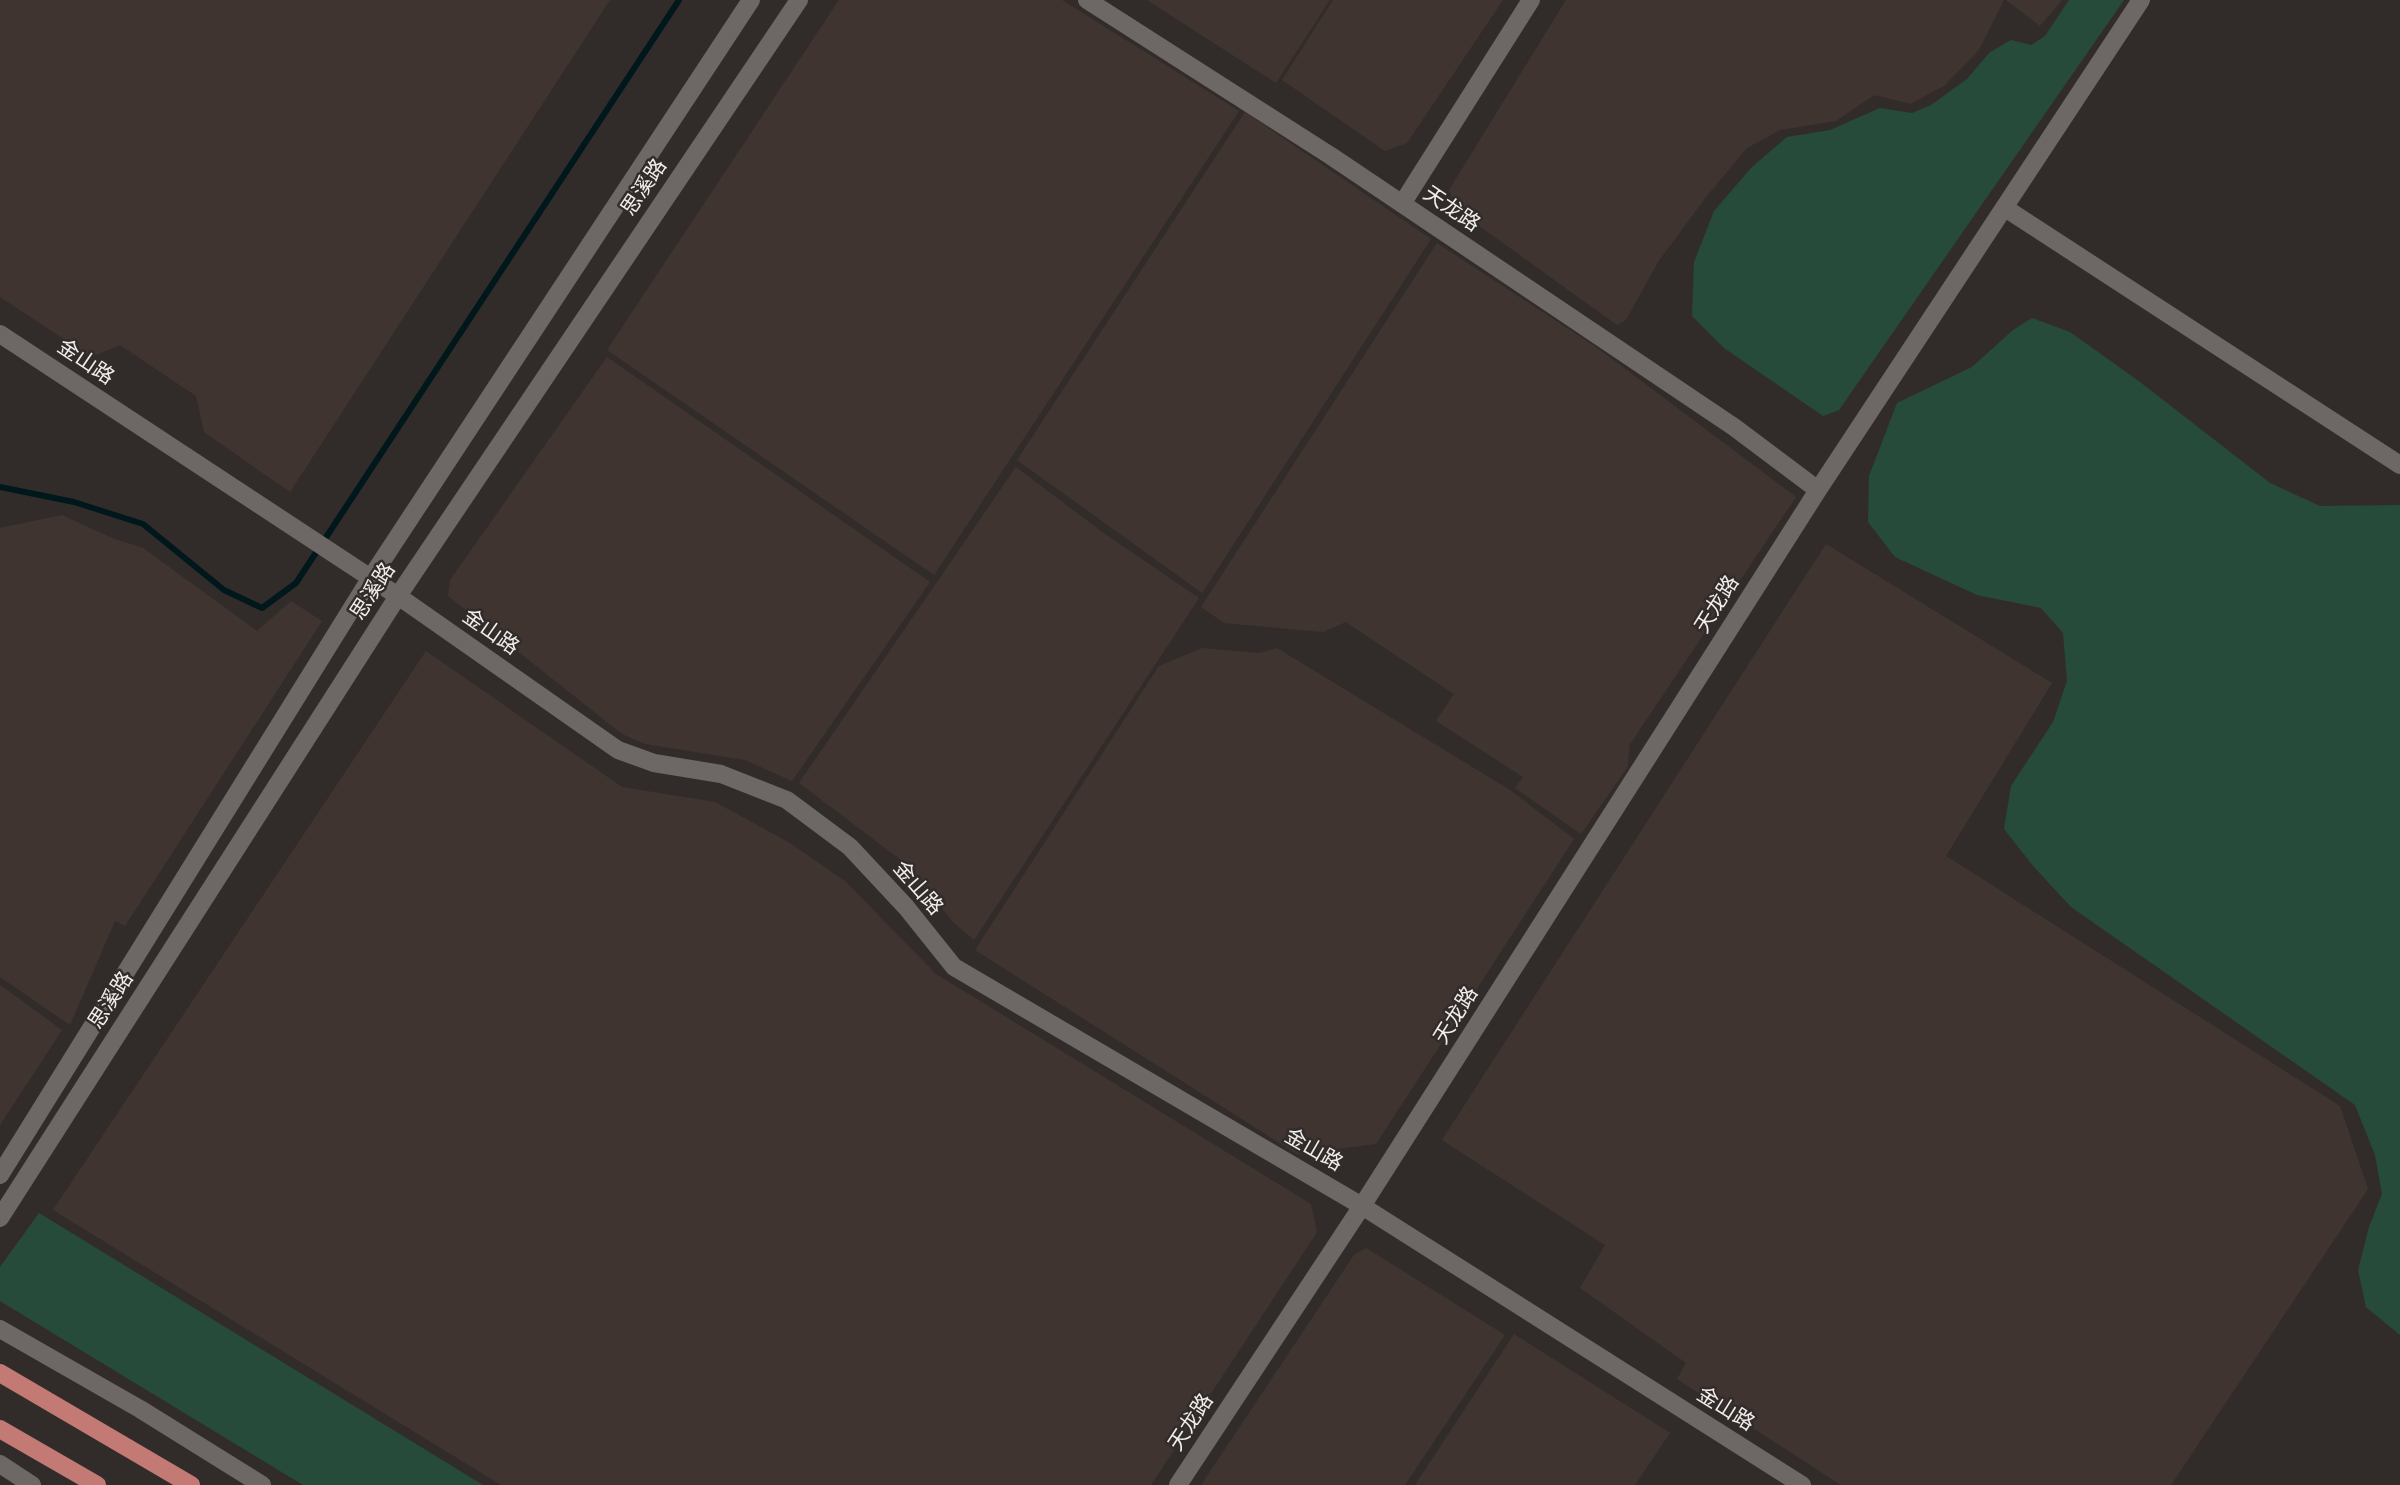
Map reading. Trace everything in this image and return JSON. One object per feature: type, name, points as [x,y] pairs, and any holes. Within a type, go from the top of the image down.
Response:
[{"type":"main road","points":[[0,1373],[191,1485]]},
{"type":"main road","points":[[0,1429],[97,1485]]},
{"type":"street","name":"思溪路","points":[[0,1175],[370,579],[751,0]]},
{"type":"street","name":"思溪路","points":[[0,1218],[398,596],[800,0]]},
{"type":"street","name":"天龙路","points":[[1087,0],[1402,204],[1734,427],[1818,490],[1362,1206],[1178,1485]]},
{"type":"street","points":[[1402,204],[1531,0]]},
{"type":"street","points":[[1818,490],[2141,0]]},
{"type":"street","points":[[2006,208],[2400,465]]},
{"type":"street","name":"金山路","points":[[0,334],[398,596],[618,750],[654,763],[721,774],[787,800],[849,847],[906,907],[954,967],[1362,1206],[1802,1485]]},
{"type":"street","points":[[0,1329],[140,1409],[262,1485]]},
{"type":"street","points":[[0,1464],[32,1485]]},
{"type":"shaded area","points":[[0,0],[610,0],[290,492],[204,432],[196,396],[120,345],[91,357],[0,297]]},
{"type":"shaded area","points":[[839,0],[1062,0],[1239,111],[934,575],[607,350]]},
{"type":"shaded area","points":[[1147,0],[1330,0],[1276,83]]},
{"type":"shaded area","points":[[1333,0],[1503,0],[1407,143],[1385,151],[1282,80]]},
{"type":"shaded area","points":[[1566,0],[2004,0],[1979,50],[1944,86],[1910,104],[1874,95],[1836,121],[1780,130],[1747,148],[1706,197],[1658,262],[1626,320],[1617,325],[1457,210],[1449,190]]},
{"type":"shaded area","points":[[2006,0],[2062,0],[2040,26]]},
{"type":"shaded area","points":[[1245,112],[1431,239],[1202,593],[1017,460]]},
{"type":"shaded area","points":[[1437,243],[1596,347],[1796,497],[1630,744],[1627,768],[1581,834],[1515,788],[1523,777],[1436,721],[1454,694],[1346,622],[1323,632],[1224,623],[1201,607]]},
{"type":"shaded area","points":[[607,357],[930,582],[792,781],[745,760],[645,744],[622,734],[448,596],[450,580]]},
{"type":"shaded area","points":[[1016,467],[1105,534],[1199,598],[974,940],[955,924],[901,860],[799,783]]},
{"type":"shaded area","points":[[62,515],[112,538],[143,548],[257,631],[291,601],[322,621],[125,926],[115,921],[70,1025],[0,977],[0,528]]},
{"type":"shaded area","points":[[1826,544],[2052,683],[1946,856],[2340,1106],[2368,1189],[2171,1485],[1841,1485],[1677,1379],[1686,1363],[1580,1288],[1605,1245],[1442,1140]]},
{"type":"shaded area","points":[[1202,648],[1259,653],[1277,648],[1510,790],[1574,839],[1376,1144],[1297,1154],[975,950],[1159,666]]},
{"type":"shaded area","points":[[426,651],[622,787],[715,802],[790,843],[846,882],[936,974],[1311,1204],[1317,1232],[1151,1485],[501,1485],[53,1210]]},
{"type":"shaded area","points":[[0,985],[62,1030],[0,1125]]},
{"type":"shaded area","points":[[1366,1248],[1505,1335],[1405,1485],[1201,1485],[1354,1255]]},
{"type":"shaded area","points":[[1514,1334],[1670,1433],[1635,1485],[1415,1485]]},
{"type":"green space","points":[[2069,0],[2124,0],[1839,410],[1823,416],[1724,348],[1692,316],[1694,262],[1714,211],[1752,167],[1787,137],[1830,130],[1880,108],[1912,113],[1931,105],[1967,79],[1989,53],[2011,40],[2031,45],[2045,36]]},
{"type":"green space","points":[[2032,318],[2070,332],[2140,382],[2270,483],[2320,506],[2400,505],[2400,1335],[2366,1307],[2358,1270],[2369,1227],[2382,1194],[2375,1155],[2355,1105],[2071,907],[2034,867],[2004,829],[2011,786],[2053,722],[2067,681],[2063,633],[2041,608],[1977,595],[1895,557],[1868,522],[1869,476],[1897,403],[1972,367],[2013,330]]},
{"type":"green space","points":[[39,1213],[483,1485],[303,1485],[0,1301],[0,1267]]},
{"type":"waterway","points":[[0,487],[74,502],[143,524],[224,590],[262,608],[296,583],[679,0]]}]
